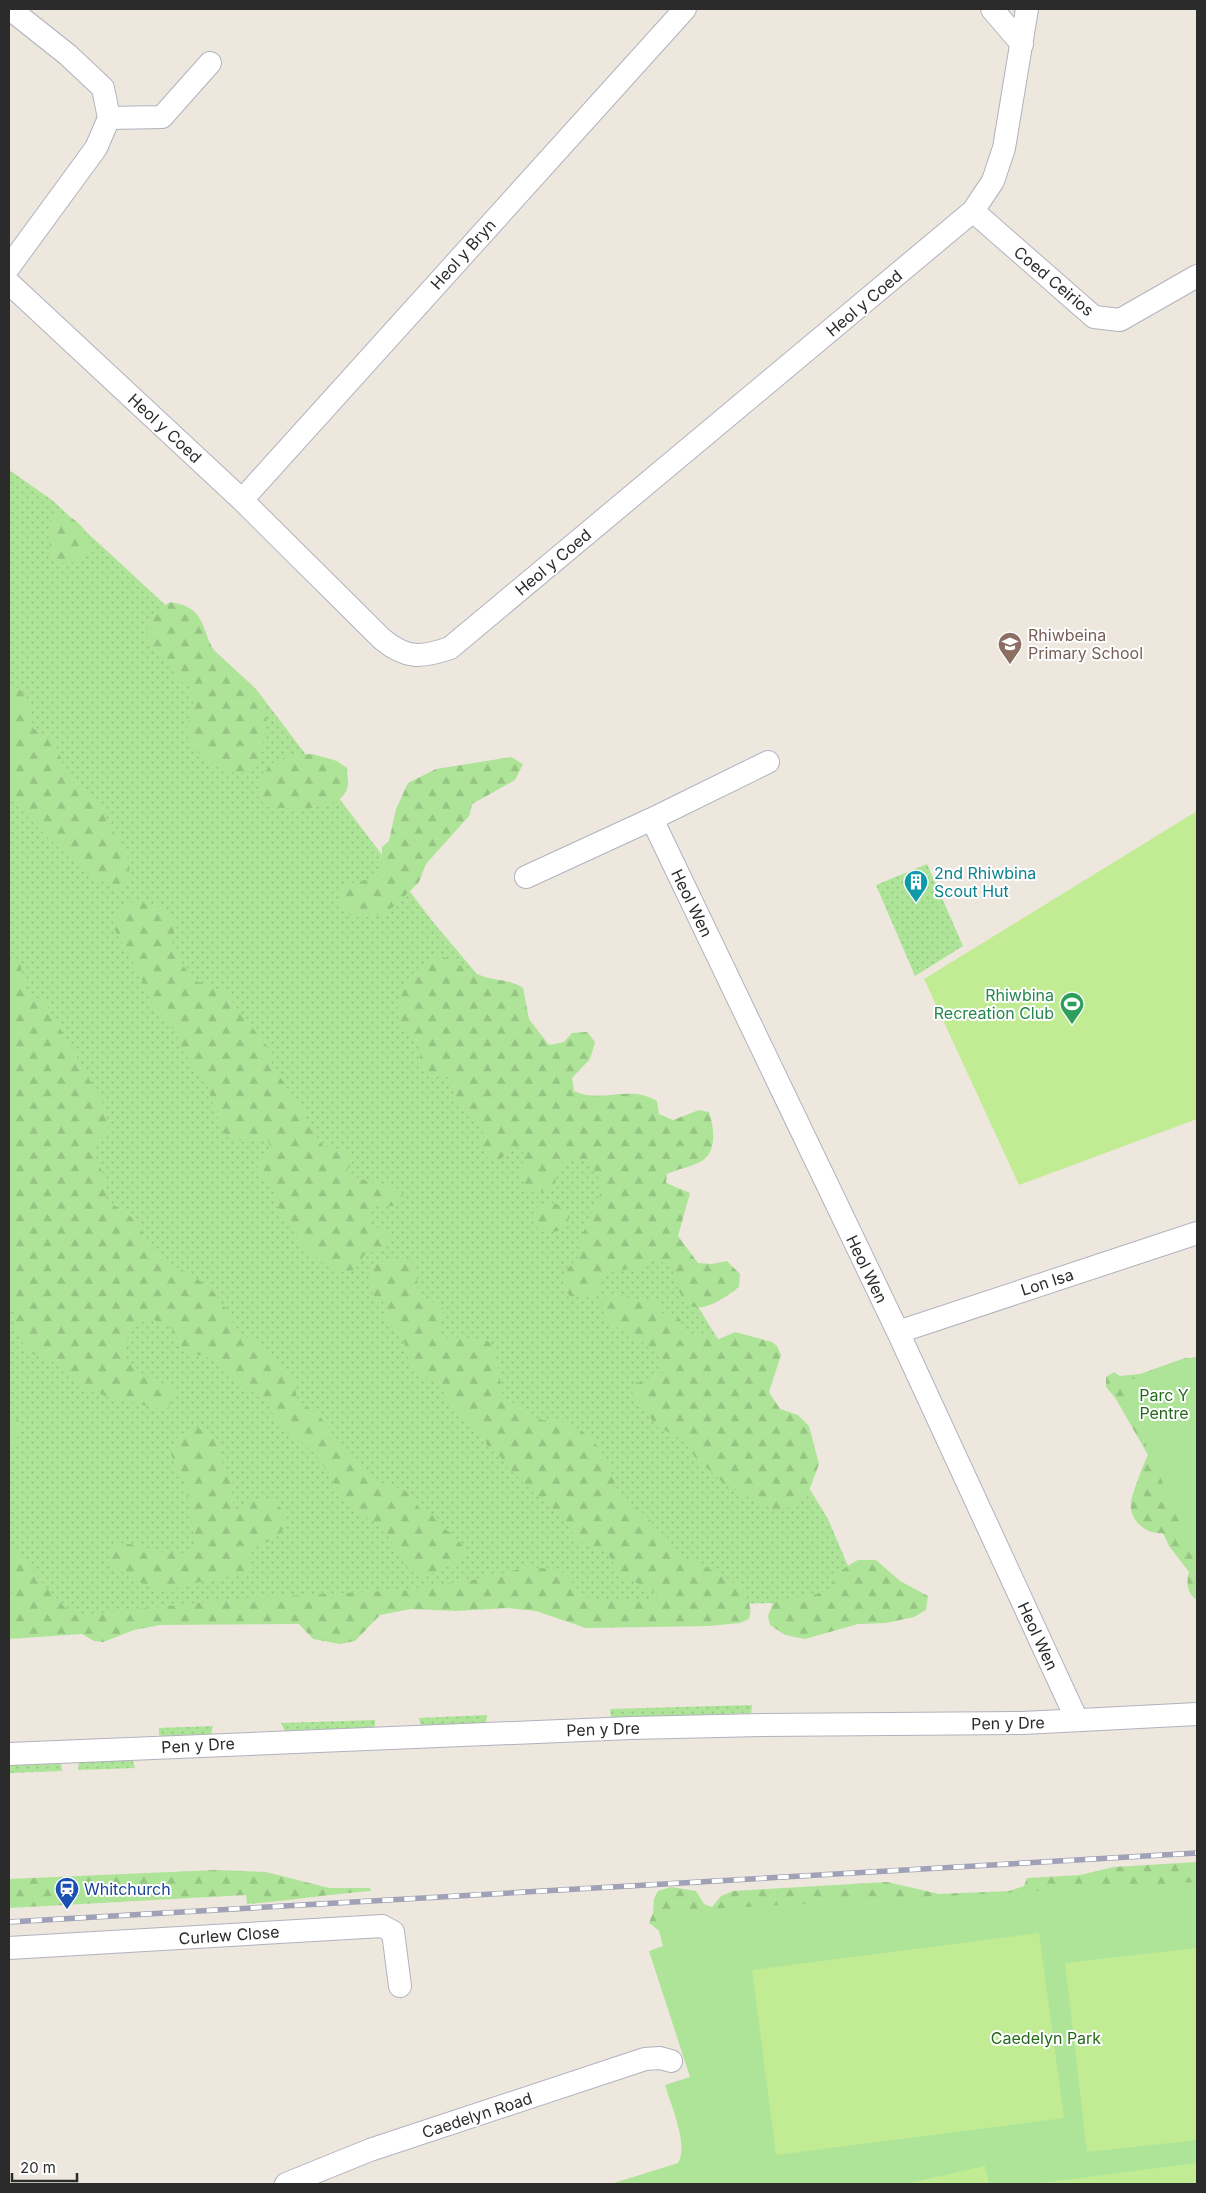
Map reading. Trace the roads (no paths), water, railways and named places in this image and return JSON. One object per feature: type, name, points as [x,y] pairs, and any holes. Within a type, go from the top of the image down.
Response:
[{"type":"street","points":[[9,267],[96,148],[109,118],[103,88],[68,55],[10,9]]},
{"type":"street","name":"Heol y Bryn","points":[[242,500],[685,9]]},
{"type":"street","points":[[992,9],[1022,44]]},
{"type":"street","name":"Heol y Coed","points":[[9,283],[242,500],[395,650],[413,656],[431,655],[450,648],[973,211],[993,181],[1004,148],[1027,9]]},
{"type":"street","points":[[109,118],[162,117],[210,63]]},
{"type":"street","name":"Coed Ceirios","points":[[973,211],[1094,317],[1120,320],[1197,276]]},
{"type":"street","points":[[526,877],[652,819],[768,762]]},
{"type":"street","name":"Heol Wen","points":[[652,819],[898,1332],[1077,1720]]},
{"type":"street","name":"Lon Isa","points":[[898,1332],[1197,1233]]},
{"type":"street","name":"Pen y Dre","points":[[9,1754],[622,1728],[1077,1720],[1197,1714]]},
{"type":"street","name":"Curlew Close","points":[[9,1948],[382,1926],[392,1932],[400,1986]]},
{"type":"street","name":"Caedelyn Road","points":[[286,2184],[370,2150],[645,2059],[660,2058],[671,2060]]},
{"type":"railway","points":[[9,1922],[1197,1853]]},
{"type":"place","name":"Rhiwbeina Primary School","points":[[1010,665]]},
{"type":"place","name":"2nd Rhiwbina Scout Hut","points":[[916,903]]},
{"type":"place","name":"Rhiwbina Recreation Club","points":[[1072,1025]]},
{"type":"place","name":"Whitchurch","points":[[67,1910]]},
{"type":"park label","name":"Parc Y Pentre","points":[[1164,1404]]},
{"type":"park label","name":"Caedelyn Park","points":[[1046,2038]]}]
